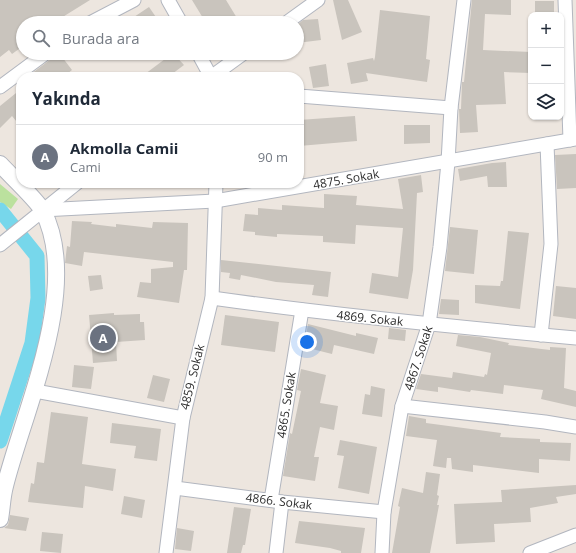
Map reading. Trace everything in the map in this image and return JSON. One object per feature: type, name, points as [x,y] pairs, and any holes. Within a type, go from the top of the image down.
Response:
[{"type":"street","points":[[103,16],[134,0]]},
{"type":"street","points":[[168,0],[177,16]]},
{"type":"street","points":[[296,16],[318,0]]},
{"type":"street","name":"4867. Sokak","points":[[382,553],[384,512],[402,406],[429,324],[440,247],[448,162],[451,108],[464,0]]},
{"type":"street","points":[[565,0],[573,140]]},
{"type":"street","points":[[20,72],[37,60]]},
{"type":"street","points":[[202,60],[208,72]]},
{"type":"street","points":[[218,72],[234,60]]},
{"type":"street","points":[[0,87],[16,75]]},
{"type":"street","points":[[304,96],[451,108]]},
{"type":"street","name":"4875. Sokak","points":[[304,186],[573,140]]},
{"type":"street","points":[[541,334],[551,244],[547,144]]},
{"type":"street","points":[[0,164],[16,182]]},
{"type":"street","points":[[0,519],[5,487],[35,392],[49,329],[55,290],[53,239],[42,210],[22,188]]},
{"type":"street","points":[[2,244],[71,188]]},
{"type":"street","name":"4859. Sokak","points":[[166,553],[183,418],[212,298],[216,188]]},
{"type":"street","name":"4875. Sokak","points":[[42,210],[215,201],[293,188]]},
{"type":"street","name":"4869. Sokak","points":[[212,298],[302,310],[429,324],[576,338]]},
{"type":"street","name":"4865. Sokak","points":[[276,553],[276,501],[302,310]]},
{"type":"street","points":[[35,392],[183,418]]},
{"type":"street","points":[[402,406],[545,422],[576,428]]},
{"type":"street","name":"4866. Sokak","points":[[175,488],[276,501],[384,512]]},
{"type":"street","points":[[530,553],[576,535]]},
{"type":"green space","points":[[0,184],[18,199],[11,209],[0,202]]},
{"type":"building","points":[[0,0],[90,0],[64,16],[16,16],[16,51],[12,54],[9,50],[0,57]]},
{"type":"building","points":[[192,0],[226,0],[236,16],[202,16]]},
{"type":"building","points":[[333,0],[348,0],[362,32],[342,40]]},
{"type":"building","points":[[472,0],[511,0],[511,15],[485,14],[483,50],[528,52],[528,73],[504,72],[506,104],[476,105],[478,132],[460,133],[459,109],[461,109],[462,82],[464,82]]},
{"type":"building","points":[[535,1],[554,1],[554,12],[535,12]]},
{"type":"building","points":[[149,7],[155,16],[136,16]]},
{"type":"building","points":[[380,10],[430,16],[426,59],[430,60],[427,82],[366,73],[368,81],[351,84],[347,63],[373,58],[374,61]]},
{"type":"building","points":[[318,19],[321,40],[304,42],[304,20]]},
{"type":"building","points":[[50,60],[64,60],[72,70],[69,72],[34,72]]},
{"type":"building","points":[[164,60],[179,60],[184,65],[175,72],[148,72]]},
{"type":"building","points":[[326,64],[329,86],[313,88],[309,67]]},
{"type":"building","points":[[16,93],[16,121],[12,116],[0,128],[0,106]]},
{"type":"building","points":[[355,116],[357,141],[304,146],[304,120]]},
{"type":"building","points":[[404,125],[430,125],[430,143],[404,144]]},
{"type":"building","points":[[576,154],[576,188],[557,189],[555,155]]},
{"type":"building","points":[[506,162],[507,187],[488,187],[487,176],[460,181],[458,169]]},
{"type":"building","points":[[421,175],[423,192],[417,193],[413,270],[408,299],[369,293],[372,273],[398,277],[403,228],[356,225],[355,244],[323,242],[323,236],[277,234],[277,237],[255,235],[255,232],[243,231],[245,214],[258,215],[258,208],[282,210],[282,205],[324,208],[324,194],[357,196],[356,205],[403,209],[398,179]]},
{"type":"building","points":[[72,221],[92,222],[91,224],[116,227],[116,224],[152,228],[153,222],[188,223],[187,270],[184,270],[179,303],[137,297],[140,282],[151,283],[151,269],[173,267],[173,262],[84,252],[82,266],[65,263],[67,246],[70,247]]},
{"type":"building","points":[[450,227],[478,230],[474,274],[445,271]]},
{"type":"building","points":[[508,231],[529,233],[520,309],[475,303],[475,285],[500,286],[501,281],[503,281]]},
{"type":"building","points":[[221,260],[331,272],[328,297],[312,295],[314,285],[276,282],[241,275],[240,280],[229,278],[230,273],[221,272]]},
{"type":"building","points":[[101,275],[103,289],[90,291],[88,276]]},
{"type":"building","points":[[556,286],[576,288],[576,319],[553,316]]},
{"type":"building","points":[[441,299],[459,300],[459,315],[439,314]]},
{"type":"building","points":[[114,313],[114,315],[140,314],[140,322],[144,322],[145,340],[116,342],[117,361],[93,363],[89,315]]},
{"type":"building","points":[[225,315],[279,322],[275,352],[221,345]]},
{"type":"building","points":[[308,324],[356,336],[356,333],[378,338],[374,354],[334,345],[332,354],[304,347]]},
{"type":"building","points":[[389,328],[406,330],[405,341],[388,339]]},
{"type":"building","points":[[458,335],[480,337],[509,343],[508,345],[550,350],[550,347],[566,348],[564,388],[576,391],[576,407],[541,399],[543,390],[504,385],[503,394],[471,390],[470,392],[438,387],[438,392],[416,389],[421,374],[452,378],[453,372],[484,377],[485,374],[487,375],[491,353],[456,346]]},
{"type":"building","points":[[74,365],[94,367],[91,389],[72,387]]},
{"type":"building","points":[[301,369],[326,375],[320,403],[338,406],[334,430],[320,427],[314,457],[319,457],[315,481],[283,476],[290,433],[292,434],[301,391],[297,390]]},
{"type":"building","points":[[153,375],[170,379],[164,402],[147,398]]},
{"type":"building","points":[[371,386],[385,389],[382,417],[362,414],[365,394],[370,395]]},
{"type":"building","points":[[51,412],[88,417],[82,464],[116,469],[113,491],[85,486],[83,508],[28,502],[31,483],[34,484],[37,462],[44,463]]},
{"type":"building","points":[[409,416],[426,419],[426,423],[501,433],[500,437],[540,439],[540,442],[571,443],[570,461],[539,459],[539,473],[473,465],[473,472],[452,469],[451,458],[447,458],[446,468],[433,466],[437,440],[406,436]]},
{"type":"building","points":[[112,423],[161,429],[157,461],[134,458],[136,446],[110,443]]},
{"type":"building","points":[[340,440],[377,447],[369,494],[338,488],[344,456],[337,455]]},
{"type":"building","points":[[426,472],[440,474],[437,495],[439,496],[437,505],[439,505],[430,553],[392,553],[400,507],[398,506],[402,488],[423,493]]},
{"type":"building","points":[[576,485],[576,494],[556,497],[558,503],[530,508],[531,522],[494,524],[495,542],[456,544],[454,504],[502,502],[501,490]]},
{"type":"building","points":[[124,496],[145,500],[142,518],[121,514]]},
{"type":"building","points":[[234,507],[251,509],[245,545],[243,545],[241,553],[227,553]]},
{"type":"building","points":[[10,515],[29,518],[26,531],[4,528],[8,525]]},
{"type":"building","points":[[299,521],[365,528],[361,553],[341,553],[341,551],[330,548],[295,543]]},
{"type":"building","points":[[177,528],[194,531],[191,551],[175,549]]},
{"type":"building","points":[[42,532],[63,534],[61,553],[40,551]]},
{"type":"waterway","points":[[0,210],[37,256],[38,298],[32,343],[0,441]]},
{"type":"place","name":"Akmolla Camii","points":[[103,338]]}]
